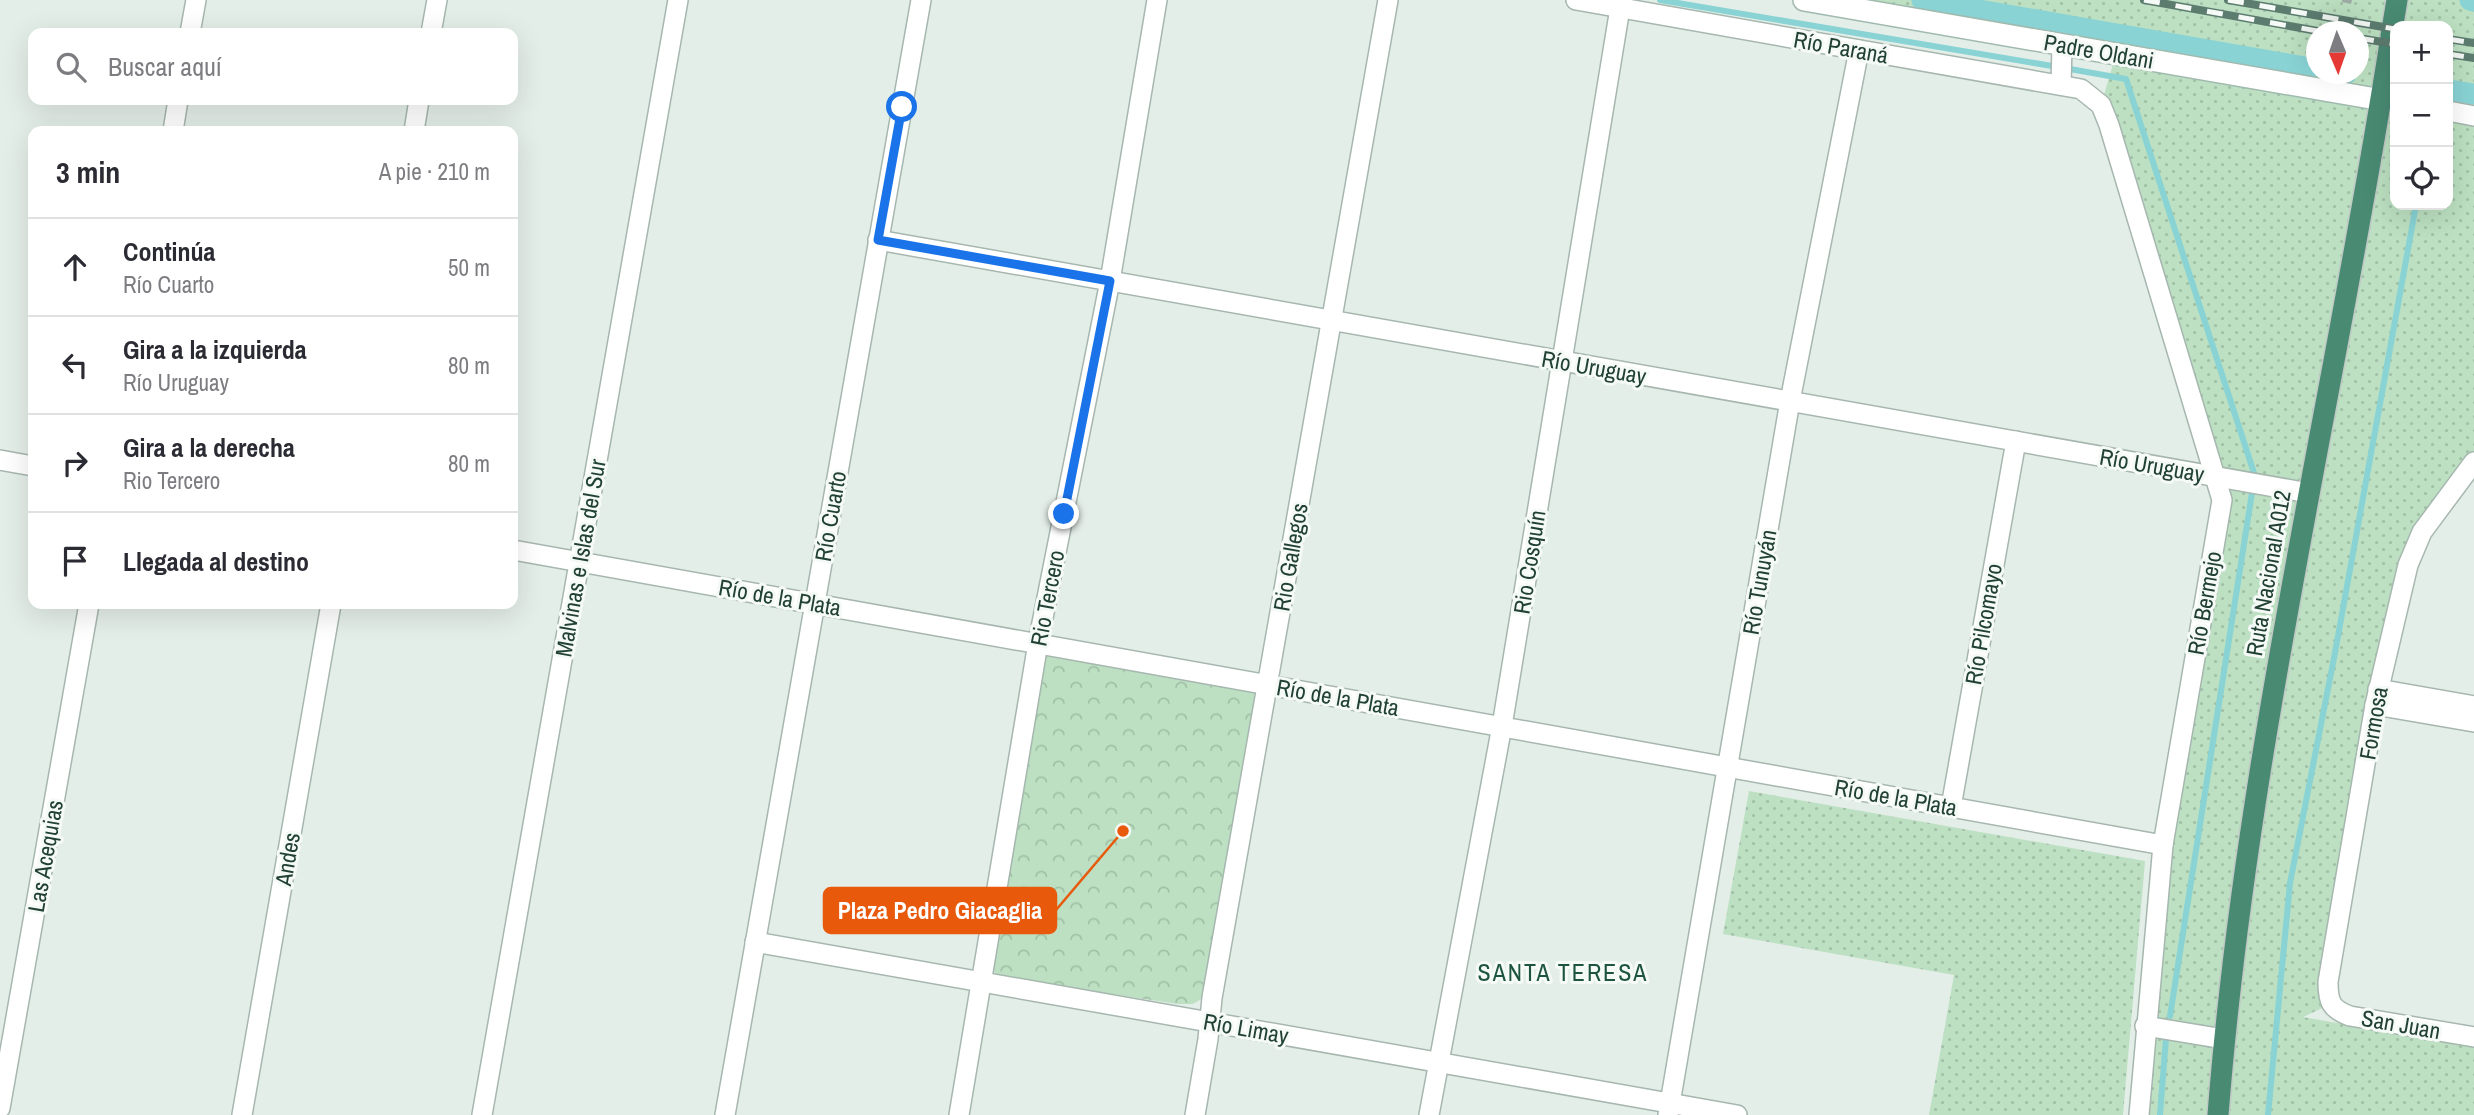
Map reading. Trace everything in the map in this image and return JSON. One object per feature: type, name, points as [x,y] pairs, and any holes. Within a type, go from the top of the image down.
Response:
[{"type":"highway","name":"Ruta Nacional A012","points":[[2218,1115],[2224,1039],[2249,845],[2309,493],[2388,101],[2391,40],[2397,0]]},
{"type":"main road","name":"Padre Oldani","points":[[1804,0],[2388,101]]},
{"type":"street","points":[[191,28],[196,0]]},
{"type":"street","points":[[432,28],[437,0]]},
{"type":"street","name":"Malvinas e Islas del Sur","points":[[482,1115],[678,0]]},
{"type":"street","name":"Río Cuarto","points":[[725,1115],[921,0]]},
{"type":"street","name":"Rio Tercero","points":[[960,1115],[1038,643],[1110,281],[1157,0]]},
{"type":"street","name":"Rio Gallegos","points":[[1195,1115],[1388,0]]},
{"type":"street","name":"Río Paraná","points":[[1576,0],[2061,85],[2081,89],[2101,105]]},
{"type":"street","name":"Rio Cosquín","points":[[1429,1115],[1502,726],[1620,8]]},
{"type":"street","points":[[2061,85],[2062,45]]},
{"type":"street","name":"Río Tunuyán","points":[[1669,1109],[1790,401],[1859,50]]},
{"type":"street","points":[[174,126],[177,105]]},
{"type":"street","points":[[415,126],[418,105]]},
{"type":"street","name":"Río Bermejo","points":[[2101,105],[2113,137],[2222,500],[2163,845],[2138,1115]]},
{"type":"street","points":[[2453,112],[2474,116]]},
{"type":"street","name":"Río Uruguay","points":[[878,240],[2309,493]]},
{"type":"street","name":"Río Pilcomayo","points":[[1951,807],[2016,441]]},
{"type":"street","points":[[0,460],[28,465]]},
{"type":"street","name":"Formosa","points":[[2331,1004],[2328,982],[2377,697],[2408,565],[2422,532],[2474,462]]},
{"type":"street","name":"Río de la Plata","points":[[518,551],[2163,845]]},
{"type":"street","name":"Las Acequias","points":[[0,1108],[88,609]]},
{"type":"street","name":"Andes","points":[[242,1115],[330,609]]},
{"type":"street","points":[[2377,697],[2474,706]]},
{"type":"street","points":[[2377,697],[2474,722]]},
{"type":"street","name":"Río Limay","points":[[755,942],[1438,1062],[1669,1109],[1737,1115]]},
{"type":"street","name":"San Juan","points":[[2331,1004],[2338,1011],[2350,1016],[2474,1037]]},
{"type":"street","points":[[2145,1026],[2224,1039]]},
{"type":"green space","points":[[1804,0],[2474,0],[2474,462],[2408,565],[2331,1004],[2303,1017],[2474,1047],[2474,1115],[2139,1115],[2145,1026],[2222,500],[2101,105],[2116,54]]},
{"type":"green space","points":[[1051,651],[1258,692],[1203,998],[1193,1004],[999,977],[991,969],[1043,658]]},
{"type":"green space","points":[[1749,791],[2145,861],[2123,1115],[1929,1115],[1954,975],[1723,934]]},
{"type":"waterway","points":[[1660,0],[2052,66]]},
{"type":"waterway","points":[[1922,0],[2306,67]]},
{"type":"waterway","points":[[2470,0],[2474,1]]},
{"type":"waterway","points":[[2070,69],[2126,79],[2254,473]]},
{"type":"waterway","points":[[2453,91],[2474,94]]},
{"type":"waterway","points":[[2268,1115],[2290,883],[2334,658],[2415,210]]},
{"type":"waterway","points":[[2170,1016],[2252,493]]},
{"type":"waterway","points":[[2160,1115],[2166,1038]]},
{"type":"railway","points":[[2144,0],[2306,29]]},
{"type":"railway","points":[[2228,0],[2390,28]]},
{"type":"railway","points":[[2369,40],[2390,43]]},
{"type":"railway","points":[[2453,40],[2474,43]]},
{"type":"railway","points":[[2453,55],[2474,58]]},
{"type":"place","name":"Plaza Pedro Giacaglia","points":[[1123,831]]},
{"type":"district","name":"SANTA TERESA","points":[[1563,972]]},
{"type":"route","points":[[902,107],[878,240],[1110,281],[1064,514]]}]
